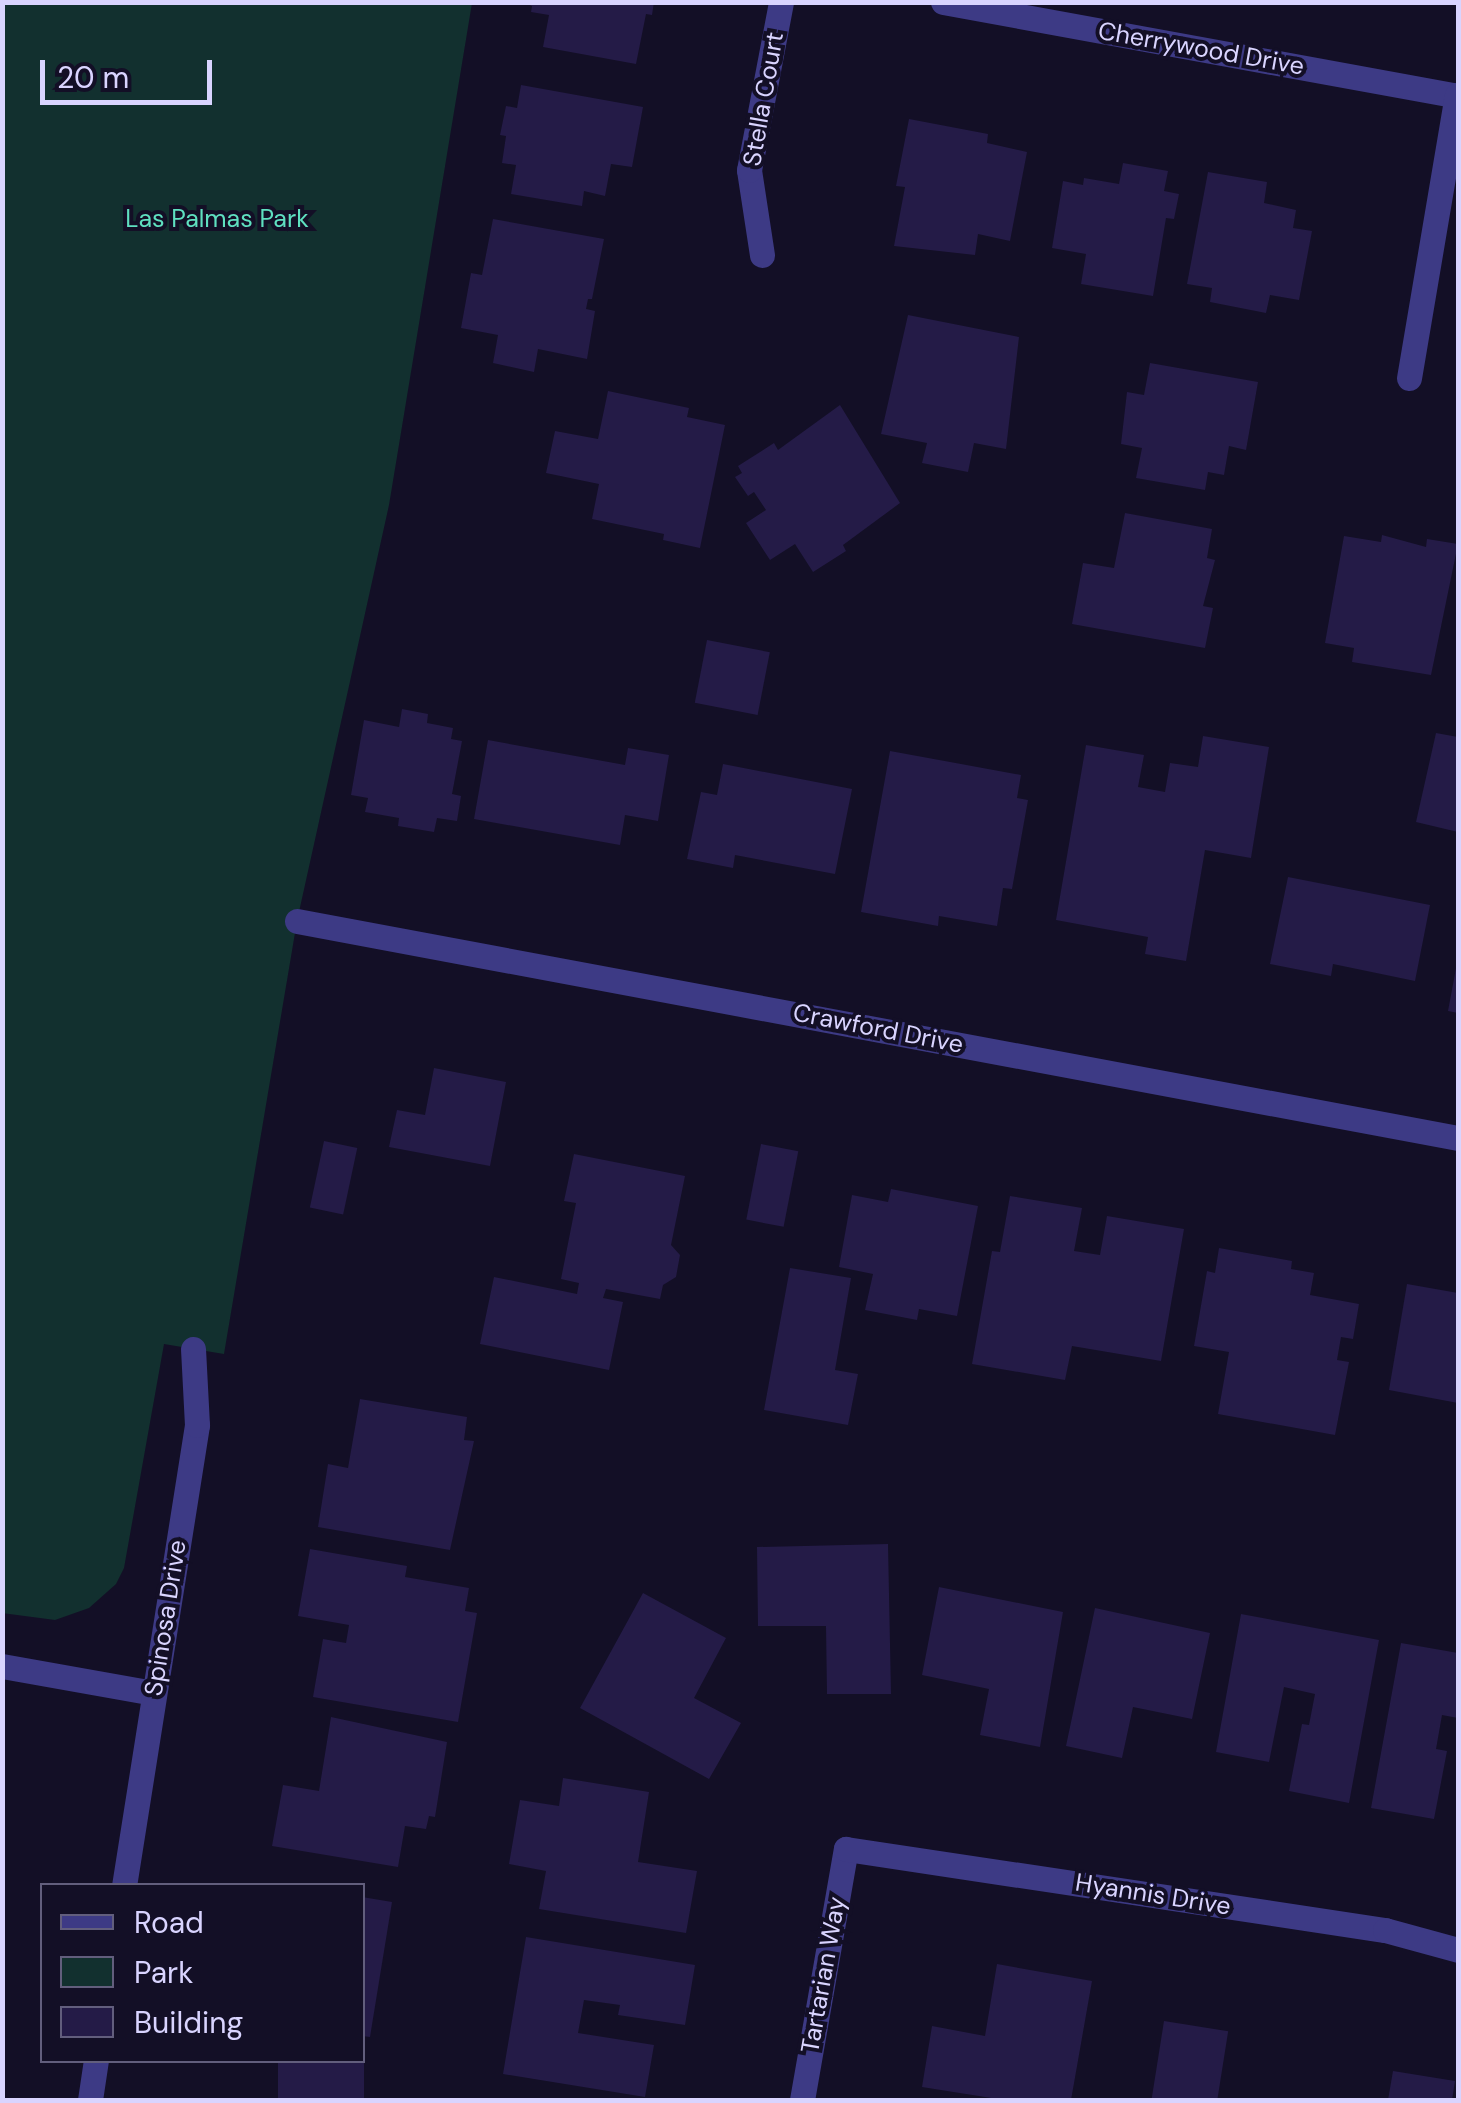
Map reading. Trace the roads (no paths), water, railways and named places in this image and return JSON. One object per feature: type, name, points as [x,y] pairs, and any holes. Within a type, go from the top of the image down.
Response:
[{"type":"street","name":"Stella Court","points":[[762,256],[749,170],[781,2]]},
{"type":"street","name":"Cherrywood Drive","points":[[944,2],[1458,95]]},
{"type":"street","points":[[1409,378],[1458,95]]},
{"type":"street","name":"Crawford Drive","points":[[298,920],[1458,1138]]},
{"type":"street","name":"Spinosa Drive","points":[[124,1883],[197,1426],[193,1349]]},
{"type":"street","points":[[2,1666],[154,1693]]},
{"type":"street","name":"Hyannis Drive","points":[[846,1849],[1385,1930],[1458,1950]]},
{"type":"street","name":"Tartarian Way","points":[[802,2100],[846,1849]]},
{"type":"street","points":[[90,2100],[96,2063]]},
{"type":"park label","name":"Las Palmas Park","points":[[217,219]]}]
